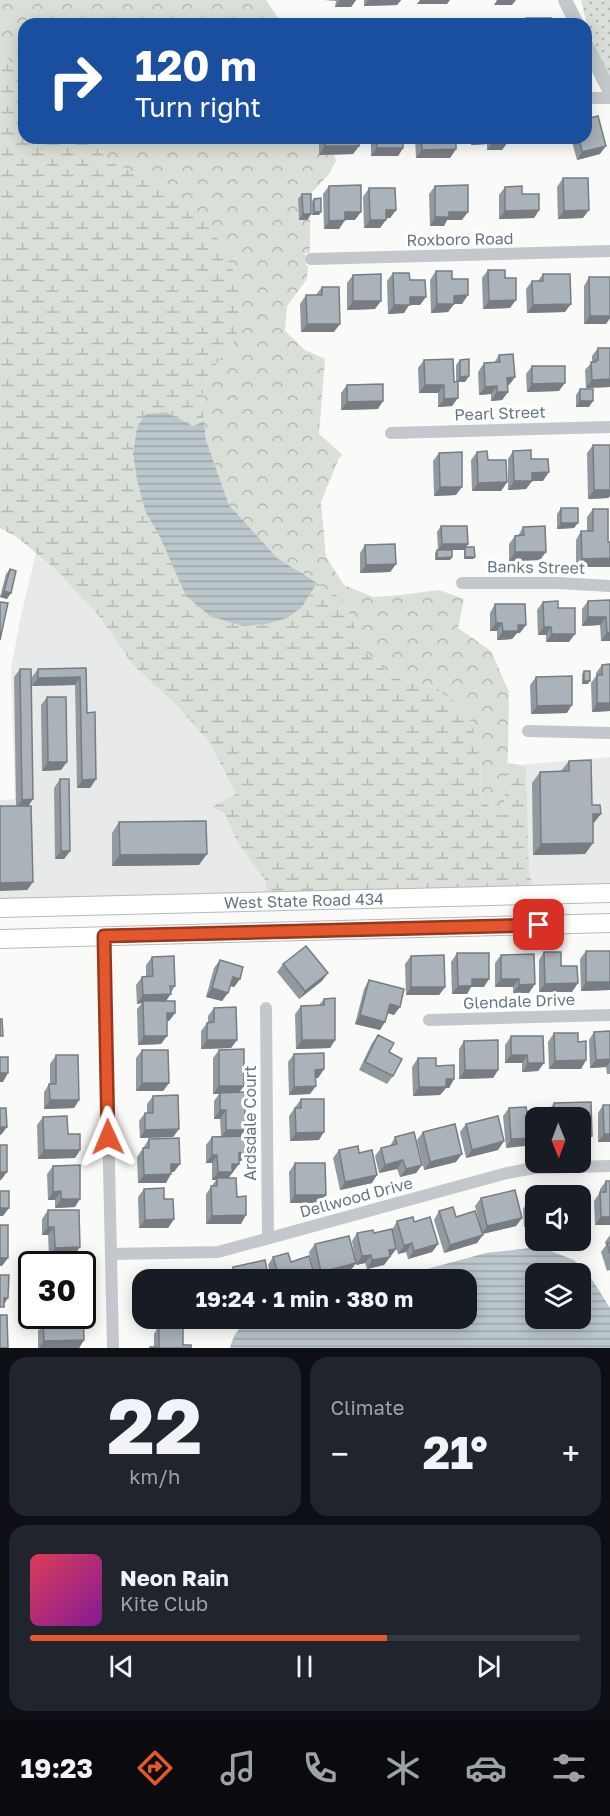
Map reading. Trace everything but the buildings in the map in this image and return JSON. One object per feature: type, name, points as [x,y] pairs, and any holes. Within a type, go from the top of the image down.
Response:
[{"type":"main road","name":"West State Road 434","points":[[0,908],[610,893]]},
{"type":"main road","points":[[0,921],[19,919],[45,907]]},
{"type":"main road","points":[[0,939],[610,923]]},
{"type":"street","points":[[565,0],[574,18]]},
{"type":"street","points":[[592,56],[610,92]]},
{"type":"street","points":[[592,98],[610,98]]},
{"type":"street","name":"Roxboro Road","points":[[311,259],[610,251]]},
{"type":"street","name":"Pearl Street","points":[[391,433],[610,426]]},
{"type":"street","name":"Banks Street","points":[[462,583],[557,583],[610,586]]},
{"type":"street","points":[[528,731],[610,733]]},
{"type":"street","points":[[104,936],[113,1348]]},
{"type":"street","name":"Ardsdale Court","points":[[266,1008],[268,1238]]},
{"type":"street","name":"Glendale Drive","points":[[429,1020],[610,1015]]},
{"type":"street","name":"Dellwood Drive","points":[[111,1254],[218,1252],[507,1173],[534,1168],[610,1166]]},
{"type":"shaded area","points":[[167,412],[193,426],[204,421],[206,440],[229,505],[277,558],[317,583],[302,607],[287,618],[267,624],[243,626],[210,616],[186,596],[161,539],[145,511],[133,454],[137,427],[146,414]]},
{"type":"shaded area","points":[[36,553],[54,568],[99,616],[133,665],[177,706],[210,743],[236,794],[212,807],[224,813],[239,845],[267,882],[266,895],[0,902],[0,800],[15,799],[11,668]]},
{"type":"shaded area","points":[[610,757],[610,886],[533,889],[529,869],[526,766],[517,765]]},
{"type":"shaded area","points":[[525,1249],[525,1251],[550,1251],[574,1260],[577,1263],[525,1263],[525,1329],[591,1329],[591,1279],[610,1308],[610,1348],[230,1348],[239,1329],[477,1329],[477,1269],[427,1269],[486,1253]]},
{"type":"green space","points":[[0,0],[266,0],[278,18],[18,18],[18,68],[0,52]]},
{"type":"green space","points":[[581,0],[610,0],[610,79],[592,37],[592,18],[585,18]]},
{"type":"green space","points":[[0,52],[18,68],[18,144],[95,144],[109,162],[180,194],[219,240],[236,277],[239,326],[233,343],[210,372],[201,398],[204,421],[193,426],[167,412],[147,414],[137,427],[133,454],[137,480],[145,511],[161,539],[302,607],[317,583],[339,597],[366,653],[395,678],[437,689],[466,710],[481,752],[480,799],[503,816],[507,763],[526,766],[529,869],[533,889],[266,895],[266,881],[239,845],[224,813],[212,807],[236,794],[210,743],[177,706],[133,665],[99,616],[54,568],[18,538],[0,528]]},
{"type":"green space","points":[[95,144],[331,144],[336,161],[329,174],[312,192],[310,253],[305,253],[308,266],[307,279],[287,306],[285,331],[305,350],[325,359],[319,434],[343,455],[339,458],[321,502],[326,557],[344,585],[373,597],[439,590],[464,599],[458,628],[491,651],[509,692],[508,754],[503,816],[480,799],[481,752],[437,689],[395,678],[366,653],[339,597],[277,559],[229,505],[206,440],[201,398],[210,372],[233,343],[144,176],[109,162]]},
{"type":"route","points":[[108,1137],[104,936],[539,925]]}]
